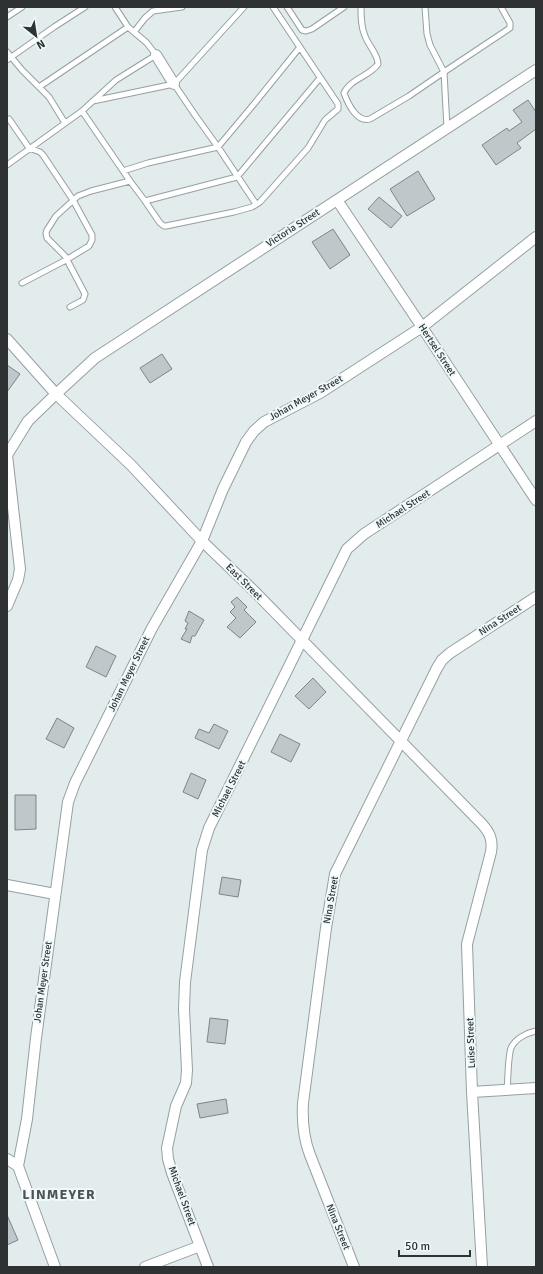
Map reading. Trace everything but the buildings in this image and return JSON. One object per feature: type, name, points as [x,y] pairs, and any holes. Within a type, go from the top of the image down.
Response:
[{"type":"street","points":[[156,55],[174,84]]},
{"type":"street","name":"Victoria Street","points":[[7,606],[18,580],[20,569],[7,455],[28,421],[95,358],[536,70]]},
{"type":"street","name":"Hertsel Street","points":[[336,200],[536,500]]},
{"type":"street","name":"Johan Meyer Street","points":[[18,1166],[27,1119],[55,894],[70,795],[152,628],[202,541],[222,489],[250,436],[257,427],[264,422],[320,393],[422,327],[536,237]]},
{"type":"street","name":"East Street","points":[[7,340],[56,394],[131,465],[202,541],[254,591],[400,742],[482,824]]},
{"type":"street","name":"Michael Street","points":[[208,1267],[172,1173],[167,1148],[176,1106],[186,1083],[187,1070],[184,1009],[185,982],[202,850],[209,828],[345,552],[353,543],[370,530],[536,421]]},
{"type":"street","name":"Nina Street","points":[[354,1267],[305,1142],[302,1122],[303,1103],[326,928],[335,874],[442,660],[450,653],[536,597]]},
{"type":"street","name":"Luise Street","points":[[482,824],[489,834],[492,845],[467,944],[472,1092],[482,1267]]},
{"type":"street","points":[[7,885],[55,894]]},
{"type":"street","points":[[472,1092],[536,1088]]},
{"type":"street","points":[[7,1159],[18,1166],[55,1267]]},
{"type":"street","points":[[145,1267],[200,1246]]},
{"type":"lane","points":[[7,17],[22,7]]},
{"type":"lane","points":[[9,59],[85,7]]},
{"type":"lane","points":[[7,165],[82,111],[116,80],[156,55],[147,43],[128,27],[115,7]]},
{"type":"lane","points":[[134,32],[145,18],[153,11],[182,7]]},
{"type":"lane","points":[[92,101],[174,84],[244,7]]},
{"type":"lane","points":[[82,111],[162,225],[166,226],[234,212],[256,204],[266,197],[308,148],[325,120],[338,109],[338,104],[273,7]]},
{"type":"lane","points":[[287,7],[302,30],[306,31],[312,29],[344,7]]},
{"type":"lane","points":[[360,7],[364,35],[378,60],[378,64],[372,71],[344,91],[350,106],[358,117],[363,120],[370,119],[409,96],[510,28],[510,24],[501,7]]},
{"type":"lane","points":[[425,7],[427,34],[430,45],[444,72],[447,129]]},
{"type":"lane","points":[[39,87],[128,27]]},
{"type":"lane","points":[[123,171],[154,161],[218,147],[300,47]]},
{"type":"lane","points":[[7,52],[9,59],[49,97],[65,123]]},
{"type":"lane","points":[[145,201],[237,177],[320,78]]},
{"type":"lane","points":[[174,84],[256,204]]},
{"type":"lane","points":[[9,119],[29,148],[40,152],[73,200],[91,231],[92,237],[89,246],[22,283]]},
{"type":"lane","points":[[70,307],[83,300],[85,294],[63,253],[47,238],[46,233],[56,216],[73,200],[91,191],[130,181]]},
{"type":"lane","points":[[507,1090],[510,1049],[522,1036],[536,1031]]},
{"type":"district","name":"LINMEYER","points":[[59,1194]]}]
